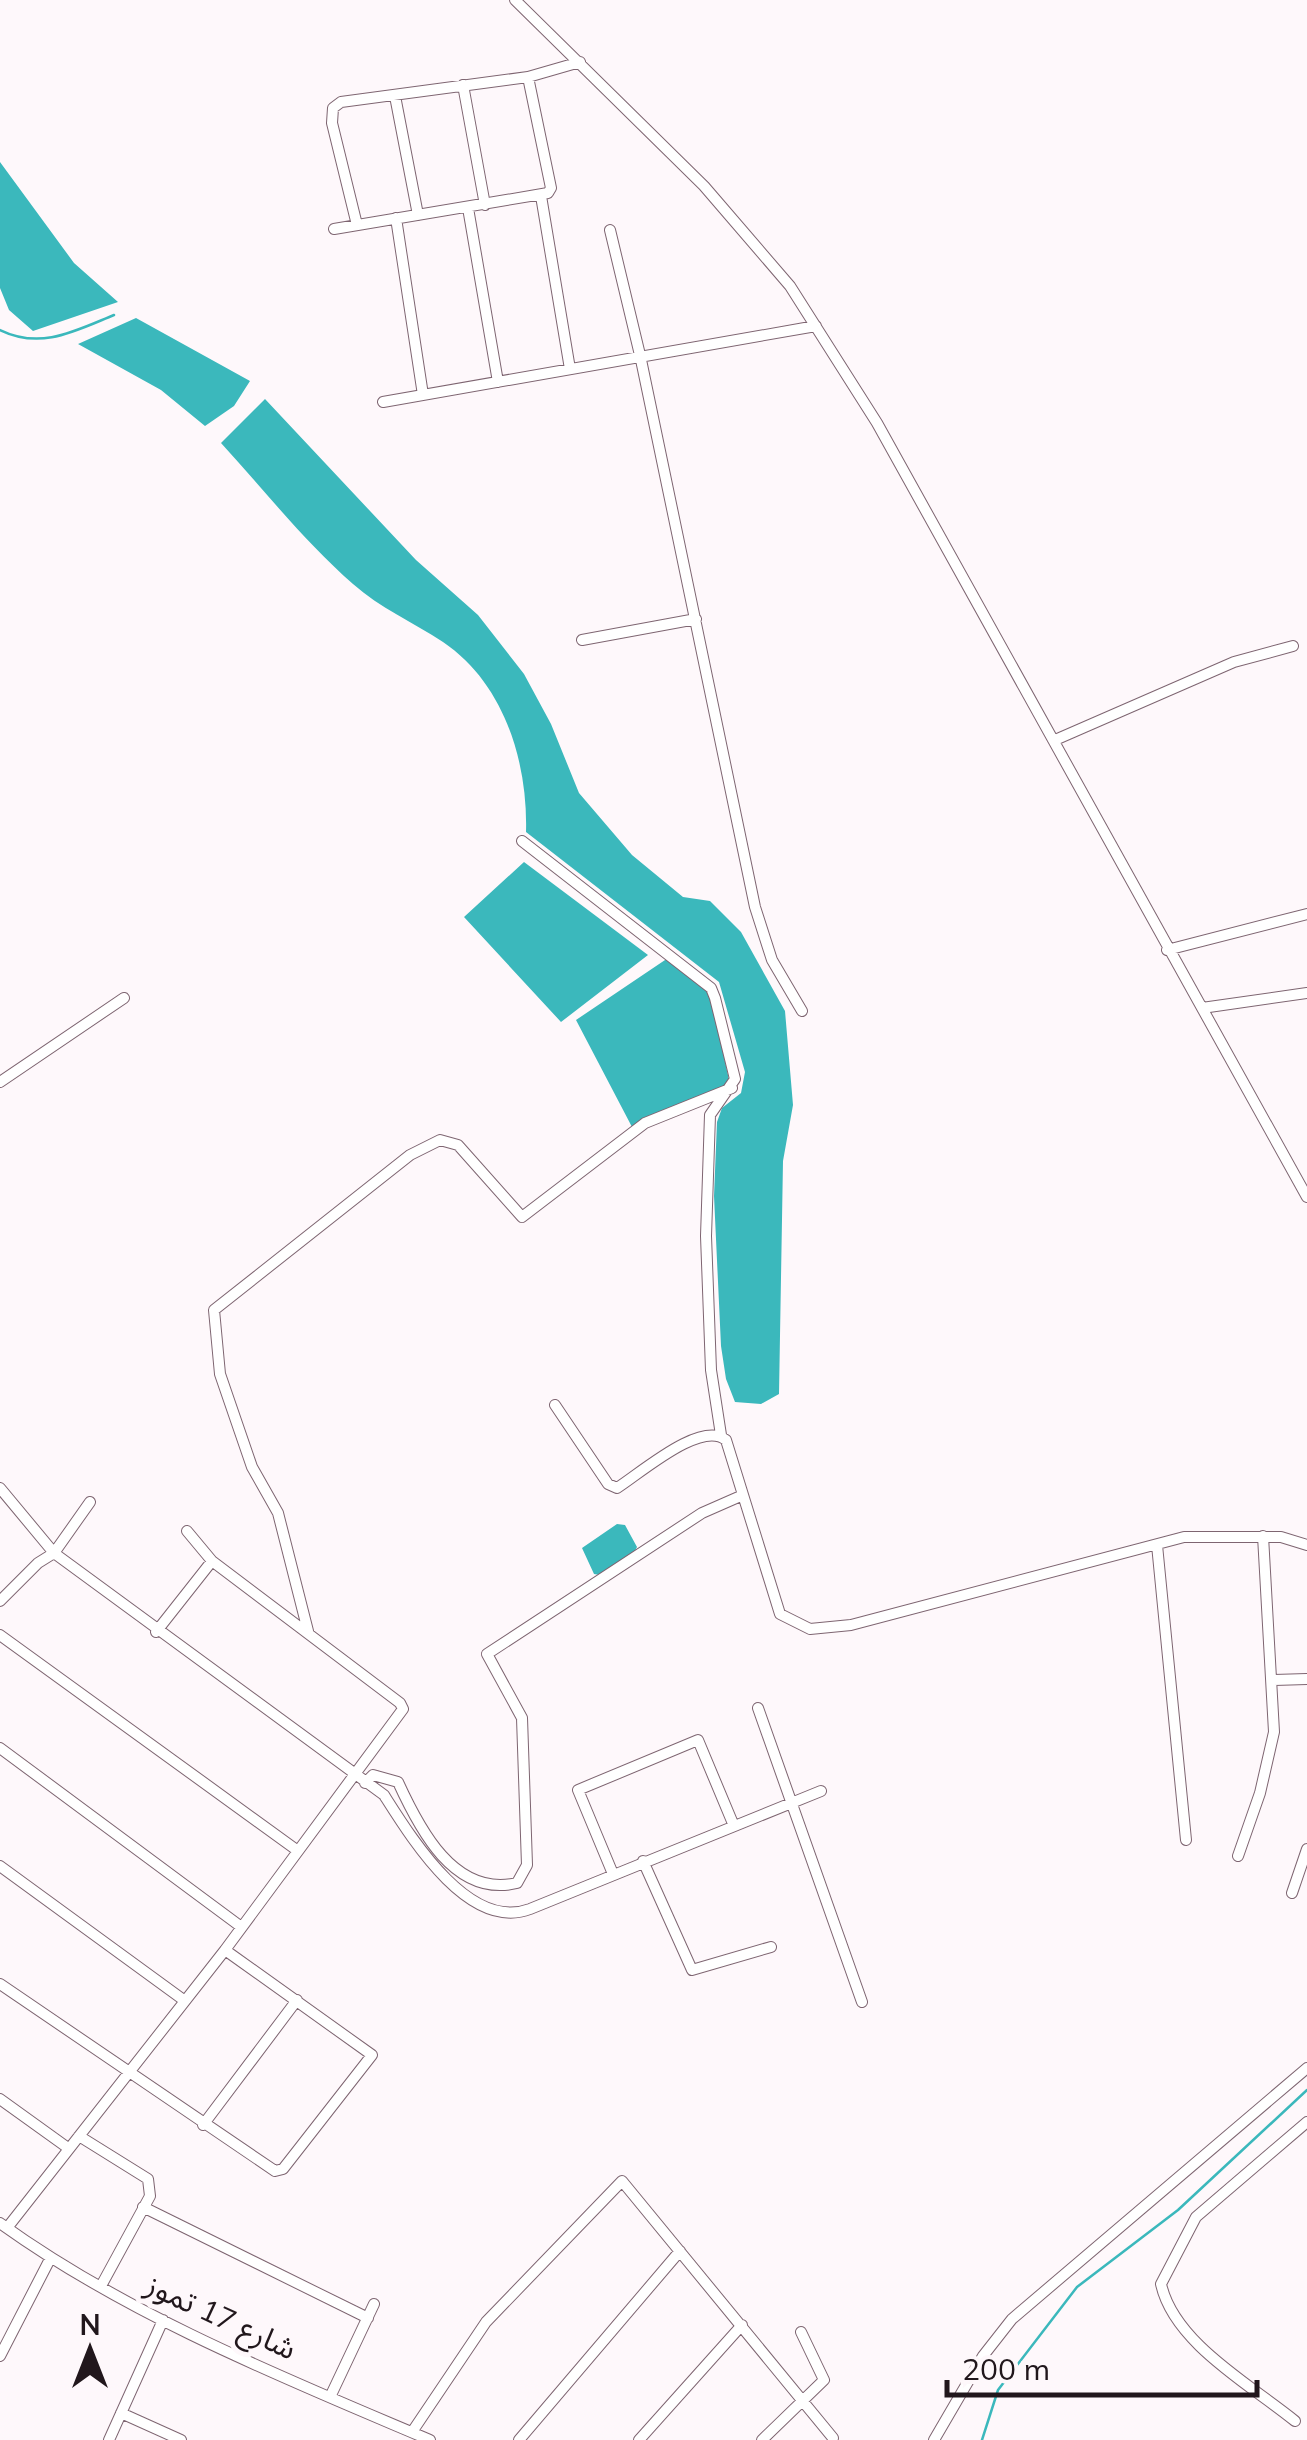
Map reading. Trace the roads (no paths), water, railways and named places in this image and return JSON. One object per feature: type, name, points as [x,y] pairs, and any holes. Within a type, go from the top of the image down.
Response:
[{"type":"street","points":[[515,0],[580,62],[777,268],[816,326],[877,423],[1307,1197]]},
{"type":"street","points":[[357,225],[332,123],[333,108],[340,102],[528,77],[580,62]]},
{"type":"street","points":[[334,229],[541,196],[551,188],[528,77]]},
{"type":"street","points":[[463,85],[485,205]]},
{"type":"street","points":[[395,96],[418,215]]},
{"type":"street","points":[[541,196],[570,369]]},
{"type":"street","points":[[468,208],[498,382]]},
{"type":"street","points":[[396,218],[423,395]]},
{"type":"street","points":[[610,230],[640,355],[754,907],[772,960],[802,1011]]},
{"type":"street","points":[[383,402],[816,326]]},
{"type":"street","points":[[582,640],[696,619]]},
{"type":"street","points":[[1055,740],[1234,662],[1293,646]]},
{"type":"street","points":[[522,840],[711,988],[736,1079],[710,1115],[706,1219],[712,1370],[720,1435]]},
{"type":"street","points":[[1168,950],[1307,914]]},
{"type":"street","points":[[1202,1008],[1307,993]]},
{"type":"street","points":[[0,1082],[124,998]]},
{"type":"street","points":[[308,1631],[278,1514],[252,1467],[220,1374],[214,1310],[410,1155],[440,1140],[458,1145],[522,1217],[645,1123],[732,1088]]},
{"type":"street","points":[[555,1405],[608,1484],[618,1488],[700,1434],[720,1435],[726,1440],[780,1614],[810,1629],[851,1624],[1184,1537],[1262,1536],[1307,1545]]},
{"type":"street","points":[[0,1488],[54,1554],[384,1795],[424,1856],[496,1913],[513,1916],[820,1792]]},
{"type":"street","points":[[360,1780],[373,1774],[398,1782],[421,1832],[460,1871],[486,1882],[517,1882],[526,1864],[522,1718],[487,1654],[702,1513],[743,1496]]},
{"type":"street","points":[[0,1601],[38,1563],[54,1554],[90,1502]]},
{"type":"street","points":[[3,2225],[79,2136],[298,1851],[360,1780],[403,1710],[400,1702],[212,1561],[187,1531]]},
{"type":"street","points":[[1238,1856],[1260,1793],[1274,1732],[1274,1680],[1262,1536]]},
{"type":"street","points":[[1157,1544],[1186,1840]]},
{"type":"street","points":[[156,1632],[212,1561]]},
{"type":"street","points":[[0,1636],[298,1851]]},
{"type":"street","points":[[1274,1680],[1307,1679]]},
{"type":"street","points":[[758,1708],[862,2002]]},
{"type":"street","points":[[613,1874],[578,1790],[698,1740],[734,1826]]},
{"type":"street","points":[[0,1748],[240,1926]]},
{"type":"street","points":[[1292,1893],[1307,1849]]},
{"type":"street","points":[[643,1861],[692,1970],[771,1947]]},
{"type":"street","points":[[0,1866],[185,2001]]},
{"type":"street","points":[[0,1984],[129,2070],[266,2169],[284,2169],[371,2058],[370,2052],[225,1950]]},
{"type":"street","points":[[203,2124],[297,2000]]},
{"type":"street","points":[[934,2440],[983,2356],[1012,2319],[1307,2068]]},
{"type":"street","points":[[0,2098],[68,2148]]},
{"type":"street","points":[[1295,2421],[1204,2348],[1173,2314],[1161,2284],[1196,2217],[1307,2122]]},
{"type":"street","points":[[79,2136],[148,2179],[150,2196],[101,2286]]},
{"type":"street","points":[[412,2432],[486,2322],[622,2181],[833,2438]]},
{"type":"street","points":[[143,2207],[368,2318]]},
{"type":"street","name":"شارع 17 تموز","points":[[3,2225],[50,2259],[163,2320],[430,2440]]},
{"type":"street","points":[[519,2440],[680,2252]]},
{"type":"street","points":[[1,2350],[50,2259]]},
{"type":"street","points":[[331,2395],[374,2304]]},
{"type":"street","points":[[108,2440],[163,2320]]},
{"type":"street","points":[[638,2440],[742,2325]]},
{"type":"street","points":[[762,2440],[824,2380],[824,2372],[801,2332]]},
{"type":"street","points":[[121,2413],[182,2440]]},
{"type":"water","points":[[0,162],[74,263],[118,302],[33,331],[9,310],[0,288]]},
{"type":"water","points":[[136,318],[250,381],[234,406],[205,426],[161,390],[78,344]]},
{"type":"water","points":[[265,399],[416,560],[478,615],[524,674],[551,724],[579,793],[632,855],[683,897],[710,901],[741,932],[785,1011],[793,1105],[783,1161],[779,1394],[761,1404],[735,1402],[726,1379],[721,1346],[714,1196],[717,1122],[722,1108],[741,1093],[745,1072],[719,982],[526,832],[526,805],[517,752],[497,702],[482,679],[443,642],[363,593],[335,568],[221,443]]},
{"type":"water","points":[[524,862],[648,955],[561,1022],[464,917]]},
{"type":"water","points":[[668,958],[709,989],[730,1084],[643,1118],[632,1127],[576,1020]]},
{"type":"water","points":[[617,1524],[625,1525],[637,1547],[600,1575],[594,1574],[582,1548]]},
{"type":"waterway","points":[[0,330],[15,336],[44,338],[72,332],[114,315]]},
{"type":"waterway","points":[[982,2440],[998,2390],[1077,2287],[1178,2210],[1307,2090]]}]
